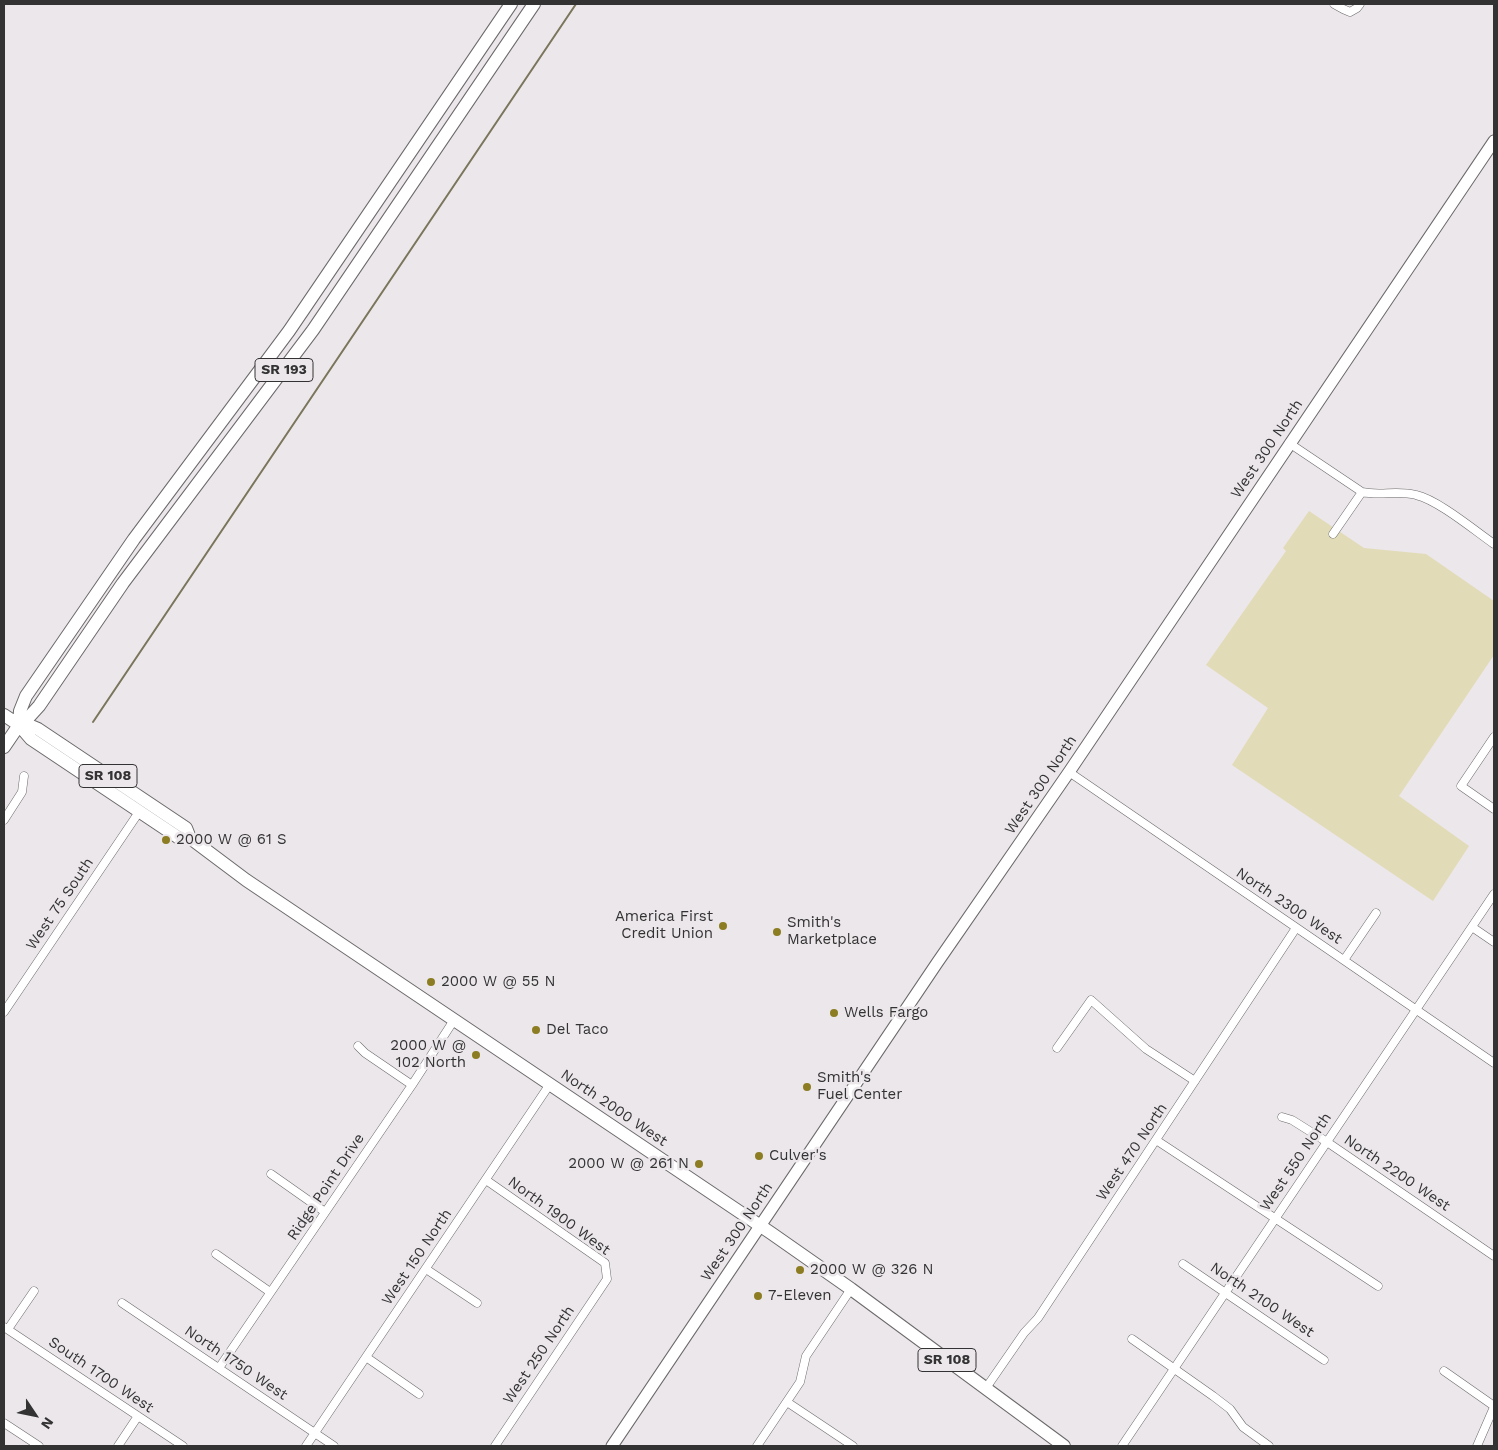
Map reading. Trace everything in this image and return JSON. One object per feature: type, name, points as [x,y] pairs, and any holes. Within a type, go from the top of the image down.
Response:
[{"type":"main road","name":"SR 193","points":[[19,725],[20,711],[26,696],[134,539],[294,324],[511,4]]},
{"type":"main road","name":"SR 193","points":[[4,747],[19,725],[39,706],[123,583],[312,330],[534,4]]},
{"type":"main road","name":"West 300 North","points":[[612,1446],[1494,141]]},
{"type":"main road","name":"North 2000 West","points":[[4,715],[19,725],[30,739],[139,812],[179,838],[190,838]]},
{"type":"main road","name":"North 2000 West","points":[[19,725],[38,729],[186,828],[190,838],[246,880],[760,1226],[851,1289],[1064,1446]]},
{"type":"street","points":[[1334,4],[1350,12],[1360,4]]},
{"type":"street","points":[[1289,443],[1362,492],[1375,495],[1401,493],[1429,499],[1494,544]]},
{"type":"street","points":[[1334,534],[1362,492]]},
{"type":"street","points":[[1494,737],[1461,786],[1494,809]]},
{"type":"street","name":"North 2300 West","points":[[1068,772],[1494,1063]]},
{"type":"street","points":[[4,820],[22,792],[24,776]]},
{"type":"street","name":"West 75 South","points":[[4,1012],[139,812]]},
{"type":"street","name":"West 550 North","points":[[1122,1446],[1494,894]]},
{"type":"street","points":[[1344,960],[1376,914]]},
{"type":"street","points":[[1472,927],[1494,942]]},
{"type":"street","name":"West 470 North","points":[[986,1388],[1024,1333],[1038,1318],[1296,928]]},
{"type":"street","points":[[1057,1048],[1091,1000],[1146,1049],[1195,1081]]},
{"type":"street","name":"Ridge Point Drive","points":[[219,1368],[412,1085],[454,1020]]},
{"type":"street","points":[[358,1046],[365,1053],[412,1085]]},
{"type":"street","name":"West 150 North","points":[[306,1446],[550,1084]]},
{"type":"street","name":"North 2200 West","points":[[1282,1117],[1292,1120],[1327,1142],[1494,1256]]},
{"type":"street","points":[[1156,1140],[1378,1286]]},
{"type":"street","points":[[270,1174],[325,1212]]},
{"type":"street","name":"North 1900 West","points":[[486,1180],[605,1263],[607,1279]]},
{"type":"street","points":[[216,1254],[270,1292]]},
{"type":"street","name":"North 2100 West","points":[[1184,1264],[1324,1360]]},
{"type":"street","points":[[426,1269],[477,1304]]},
{"type":"street","name":"West 250 North","points":[[496,1446],[607,1279]]},
{"type":"street","points":[[757,1446],[800,1382],[806,1356],[851,1289]]},
{"type":"street","points":[[6,1328],[34,1291]]},
{"type":"street","name":"North 1750 West","points":[[122,1303],[334,1446]]},
{"type":"street","name":"South 1700 West","points":[[6,1328],[183,1446]]},
{"type":"street","points":[[1132,1339],[1214,1396],[1230,1409],[1243,1426],[1269,1446]]},
{"type":"street","points":[[366,1357],[419,1394]]},
{"type":"street","points":[[1444,1371],[1494,1407],[1477,1446]]},
{"type":"street","points":[[787,1402],[853,1446]]},
{"type":"street","points":[[118,1446],[138,1416]]},
{"type":"street","points":[[4,1423],[39,1446]]},
{"type":"shaded area","points":[[1309,511],[1364,548],[1426,554],[1494,601],[1494,655],[1399,796],[1469,846],[1433,901],[1232,765],[1268,708],[1206,665],[1286,551],[1283,548]]},
{"type":"waterway","points":[[93,722],[576,4]]},
{"type":"place","name":"2000 W @ 61 S","points":[[166,840]]},
{"type":"place","name":"America First Credit Union","points":[[723,926]]},
{"type":"place","name":"Smith's Marketplace","points":[[777,932]]},
{"type":"place","name":"2000 W @ 55 N","points":[[431,982]]},
{"type":"place","name":"Wells Fargo","points":[[834,1013]]},
{"type":"place","name":"Del Taco","points":[[536,1030]]},
{"type":"place","name":"2000 W @ 102 North","points":[[476,1055]]},
{"type":"place","name":"Smith's Fuel Center","points":[[807,1087]]},
{"type":"place","name":"Culver's","points":[[759,1156]]},
{"type":"place","name":"2000 W @ 261 N","points":[[699,1164]]},
{"type":"place","name":"2000 W @ 326 N","points":[[800,1270]]},
{"type":"place","name":"7-Eleven","points":[[758,1296]]}]
